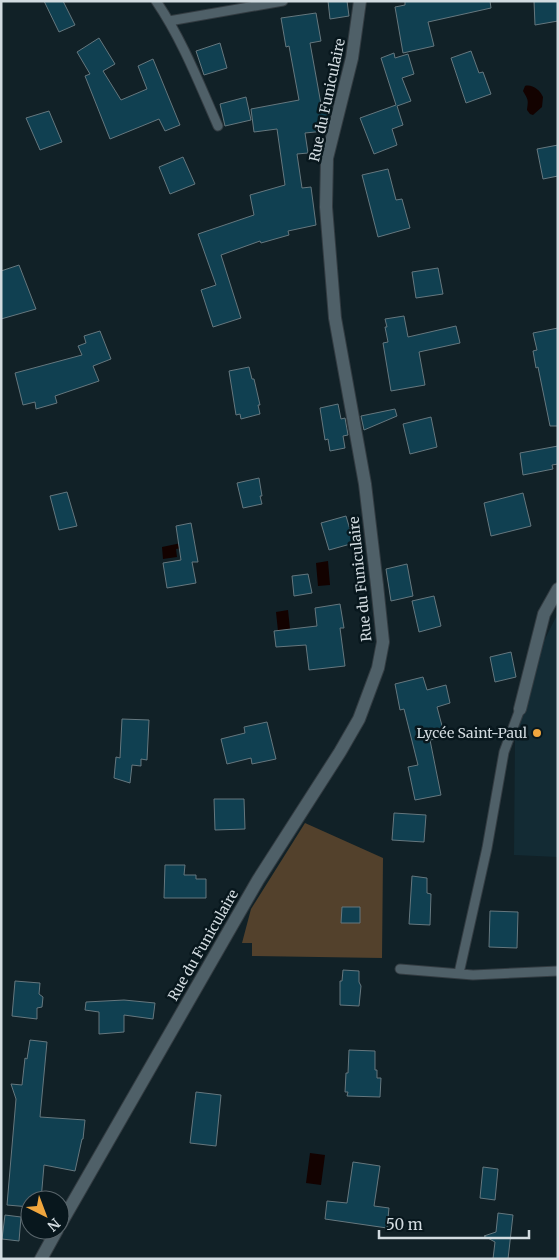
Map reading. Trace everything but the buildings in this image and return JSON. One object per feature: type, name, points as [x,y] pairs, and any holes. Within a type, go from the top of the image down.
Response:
[{"type":"street","name":"Rue du Funiculaire","points":[[70,1208],[254,887],[359,719],[378,668],[383,642],[377,585],[364,484],[335,318],[326,207],[327,158],[352,58],[360,1]]},
{"type":"street","points":[[520,709],[544,614],[558,589]]},
{"type":"street","points":[[41,1259],[51,1240]]},
{"type":"lane","points":[[156,1],[169,21],[218,126]]},
{"type":"lane","points":[[169,21],[283,1]]},
{"type":"lane","points":[[460,973],[504,752],[520,709]]},
{"type":"lane","points":[[400,969],[473,975],[558,971]]},
{"type":"shaded area","points":[[525,86],[536,88],[543,97],[542,107],[533,115],[527,110],[528,100],[523,91]]},
{"type":"shaded area","points":[[186,542],[187,547],[176,549],[177,557],[163,559],[162,547]]},
{"type":"shaded area","points":[[328,561],[330,585],[318,586],[316,563]]},
{"type":"shaded area","points":[[288,610],[290,629],[278,631],[276,612]]},
{"type":"shaded area","name":"Lycée Saint-Paul","points":[[558,613],[558,857],[514,855],[515,736],[539,651]]},
{"type":"shaded area","points":[[305,823],[383,858],[382,958],[252,956],[252,943],[242,943],[251,909]]},
{"type":"shaded area","points":[[310,1153],[325,1155],[321,1185],[306,1183]]},
{"type":"place","name":"Lycée Saint-Paul","points":[[537,733]]}]
